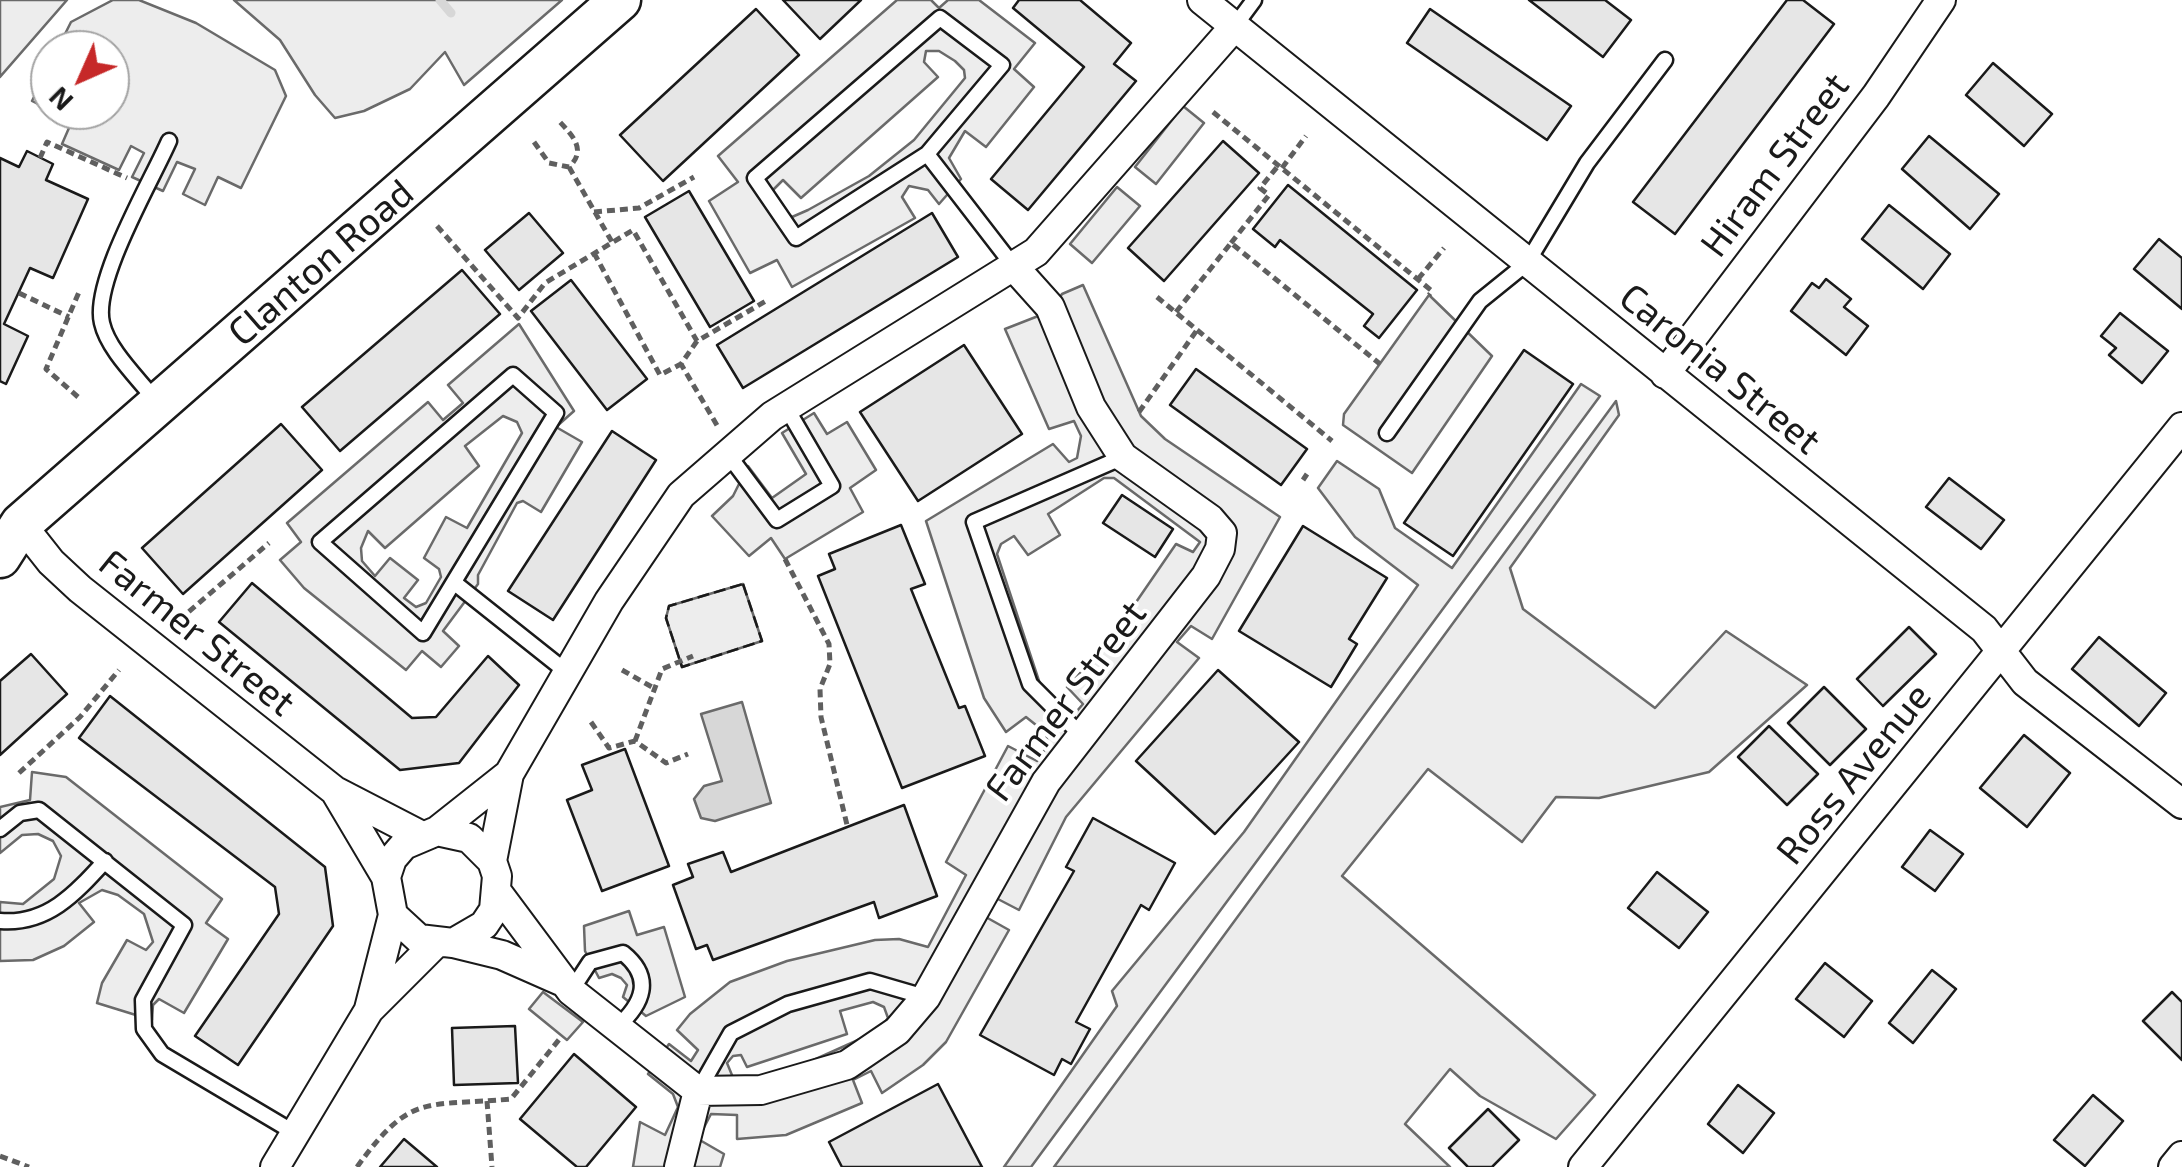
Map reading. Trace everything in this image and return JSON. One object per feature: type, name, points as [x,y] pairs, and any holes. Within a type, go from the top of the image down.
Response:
[{"type":"main road","name":"Clanton Road","points":[[7,538],[620,0]]},
{"type":"street","name":"Caronia Street","points":[[1202,0],[1984,629],[2025,682],[2182,804]]},
{"type":"street","name":"Hiram Street","points":[[1665,374],[1876,96],[1942,0]]},
{"type":"street","points":[[567,986],[498,892],[492,861],[509,774],[609,600],[681,496],[725,444],[1015,268],[1059,230],[1234,27]]},
{"type":"street","name":"Farmer Street","points":[[698,1091],[762,1090],[847,1065],[897,1030],[926,997],[1046,782],[1132,676],[1220,549],[1222,533],[1210,519],[1122,457],[1098,420],[1050,308],[1015,268]]},
{"type":"street","name":"Ross Avenue","points":[[1584,1167],[2182,427]]},
{"type":"street","name":"Farmer Street","points":[[7,538],[51,562],[335,791],[428,833]]},
{"type":"street","points":[[275,1167],[369,1010],[393,915],[386,877],[404,844],[428,833],[509,774]]},
{"type":"street","name":"Farmer Street","points":[[335,791],[386,877]]},
{"type":"street","points":[[428,833],[469,838],[492,861]]},
{"type":"street","points":[[369,1010],[444,943],[484,926],[498,892]]},
{"type":"street","points":[[393,915],[418,939],[502,955],[567,986],[698,1091],[679,1167]]},
{"type":"street","points":[[2173,1167],[2182,1156]]},
{"type":"lane","points":[[1234,27],[1254,0]]},
{"type":"lane","points":[[940,18],[1002,65],[927,154],[796,238],[755,178],[940,18]]},
{"type":"lane","points":[[1387,434],[1480,301],[1527,263],[1587,163],[1665,60]]},
{"type":"lane","points":[[158,404],[102,327],[100,308],[111,271],[169,142]]},
{"type":"lane","points":[[927,154],[1015,268]]},
{"type":"lane","points":[[513,375],[556,414],[456,584],[423,632],[320,542],[513,375]]},
{"type":"lane","points":[[725,444],[777,520],[832,486],[786,407]]},
{"type":"lane","points":[[1082,736],[1030,684],[974,522],[1122,457]]},
{"type":"lane","points":[[456,584],[568,673]]},
{"type":"lane","points":[[0,828],[20,812],[39,810],[184,925],[143,1000],[144,1029],[162,1054],[295,1133]]},
{"type":"lane","points":[[0,921],[27,923],[69,901],[105,862]]},
{"type":"lane","points":[[567,986],[590,962],[623,953],[637,964],[644,984],[640,1002],[617,1027]]},
{"type":"lane","points":[[698,1091],[730,1033],[788,1004],[870,980],[926,997]]},
{"type":"path","points":[[1213,112],[1418,279],[1432,291],[1429,295]]},
{"type":"path","points":[[559,121],[578,145],[578,155],[569,167]]},
{"type":"path","points":[[1176,312],[1269,195],[1260,188],[1306,136]]},
{"type":"path","points":[[40,158],[47,142],[129,179],[122,196]]},
{"type":"path","points":[[534,142],[549,163],[569,167],[612,242]]},
{"type":"path","points":[[594,212],[639,208],[694,177]]},
{"type":"path","points":[[437,226],[518,318],[545,283],[633,230],[698,341]]},
{"type":"path","points":[[1231,243],[1380,364]]},
{"type":"path","points":[[1418,279],[1444,248]]},
{"type":"path","points":[[594,252],[660,375],[680,364],[698,341],[766,301]]},
{"type":"path","points":[[78,397],[46,369],[84,282]]},
{"type":"path","points":[[19,292],[68,316]]},
{"type":"path","points":[[1157,298],[1332,441]]},
{"type":"path","points":[[1139,412],[1197,330]]},
{"type":"path","points":[[680,364],[725,444]]},
{"type":"path","points":[[180,620],[269,543]]},
{"type":"path","points":[[785,559],[829,644],[830,664],[820,689],[821,717],[848,829]]},
{"type":"path","points":[[634,741],[652,687],[662,670],[693,656]]},
{"type":"path","points":[[20,773],[80,717],[119,670]]},
{"type":"path","points":[[622,670],[652,687]]},
{"type":"path","points":[[591,722],[609,748],[634,741]]},
{"type":"path","points":[[634,741],[659,761],[688,754]]},
{"type":"path","points":[[356,1167],[387,1125],[404,1112],[511,1100],[562,1036]]},
{"type":"path","points":[[487,1101],[492,1167]]},
{"type":"path","points":[[0,1156],[29,1167]]},
{"type":"shaded area","points":[[0,0],[67,0],[41,30],[30,30],[30,43],[0,77]]},
{"type":"shaded area","points":[[113,0],[139,0],[196,23],[275,70],[286,96],[241,188],[218,177],[205,205],[183,194],[195,169],[177,162],[163,191],[132,177],[144,153],[131,146],[119,170],[62,144],[68,130],[130,130],[130,30],[67,30],[71,22]]},
{"type":"shaded area","points":[[234,0],[562,0],[464,85],[445,52],[410,89],[364,111],[335,118],[315,95],[280,40]]},
{"type":"shaded area","points":[[897,0],[931,0],[939,8],[948,0],[979,0],[1035,43],[1014,69],[1034,87],[986,147],[965,131],[949,158],[961,179],[939,204],[928,190],[909,186],[902,197],[915,218],[792,287],[777,260],[750,273],[709,201],[738,182],[718,156]],"holes":[[[926,51],[939,51],[964,70],[965,78],[914,140],[869,176],[808,210],[792,217],[782,210],[773,190],[783,180],[801,198],[938,77],[924,62]]]},
{"type":"shaded area","points":[[1183,106],[1204,123],[1156,184],[1135,167]]},
{"type":"shaded area","points":[[1117,187],[1140,206],[1092,263],[1070,244]]},
{"type":"shaded area","points":[[1083,285],[1141,416],[1165,439],[1280,517],[1212,639],[1191,626],[1177,642],[1199,658],[1066,817],[1019,910],[994,897],[984,916],[1009,930],[946,1042],[923,1065],[882,1093],[871,1071],[853,1080],[862,1103],[786,1135],[737,1139],[737,1115],[711,1114],[698,1139],[724,1154],[720,1167],[633,1167],[640,1122],[665,1135],[678,1107],[673,1094],[648,1074],[669,1044],[691,1061],[698,1050],[677,1030],[690,1014],[730,982],[787,961],[875,940],[899,939],[928,947],[966,875],[946,862],[1008,746],[1037,761],[1048,745],[1046,733],[1026,717],[1006,732],[984,698],[926,521],[1053,444],[1069,462],[1077,458],[1081,436],[1074,421],[1049,429],[1005,329],[1051,311],[1062,294]],"holes":[[[1104,478],[1114,478],[1200,542],[1193,552],[1176,544],[1108,643],[1067,687],[1083,704],[1071,718],[1042,690],[997,554],[1001,544],[1014,536],[1028,555],[1060,535],[1048,514]],[[873,1002],[884,1007],[888,1018],[878,1031],[778,1076],[734,1080],[727,1063],[733,1056],[741,1055],[747,1067],[847,1034],[840,1011]]]},
{"type":"shaded area","points":[[1429,295],[1492,356],[1412,473],[1343,425],[1344,414]]},
{"type":"shaded area","points":[[519,324],[574,411],[556,427],[582,442],[541,512],[523,501],[517,503],[478,575],[478,584],[443,631],[459,646],[441,667],[422,651],[406,670],[304,588],[280,560],[301,542],[287,523],[428,402],[443,420],[463,403],[448,385]],"holes":[[[503,416],[517,422],[522,433],[467,528],[446,517],[424,558],[439,569],[441,577],[426,603],[416,607],[404,598],[418,580],[390,558],[375,576],[362,561],[361,548],[368,531],[385,548],[479,466],[465,446]]]},
{"type":"shaded area","points":[[1581,384],[1600,396],[1031,1167],[1004,1167],[1117,1006],[1112,991],[1244,832],[1418,585],[1355,537],[1318,488],[1337,461],[1379,489],[1395,528],[1452,568]]},
{"type":"shaded area","points":[[1616,401],[1619,415],[1510,568],[1523,609],[1655,708],[1726,631],[1807,685],[1709,772],[1599,798],[1556,797],[1522,842],[1428,769],[1342,876],[1595,1095],[1556,1139],[1480,1096],[1450,1069],[1405,1124],[1450,1167],[1054,1167]]},
{"type":"shaded area","points":[[814,413],[827,434],[847,422],[876,470],[850,488],[863,512],[785,559],[771,538],[749,556],[712,516],[733,496],[748,466],[772,498],[806,474],[782,433]]},
{"type":"shaded area","points":[[743,584],[762,641],[682,667],[666,618],[669,606]]},
{"type":"shaded area","points":[[742,702],[771,803],[715,821],[701,818],[694,799],[704,786],[722,781],[701,714]]},
{"type":"shaded area","points":[[32,772],[66,777],[222,899],[206,923],[228,939],[184,1013],[159,999],[153,1005],[152,1020],[97,1003],[102,983],[127,940],[146,950],[153,942],[144,914],[118,895],[102,890],[79,903],[94,922],[64,946],[33,960],[0,961],[0,902],[23,904],[54,879],[61,856],[53,841],[38,834],[22,835],[0,853],[0,807],[30,800]]},
{"type":"shaded area","points":[[629,911],[637,935],[664,927],[685,997],[646,1016],[623,997],[627,985],[621,978],[612,974],[599,978],[585,951],[584,926]]},
{"type":"shaded area","points":[[543,992],[583,1022],[567,1040],[529,1009]]},
{"type":"building","points":[[783,0],[861,0],[820,39]]},
{"type":"building","points":[[1019,0],[1080,0],[1131,43],[1114,64],[1136,81],[1028,210],[991,179],[1084,67],[1013,8]]},
{"type":"building","points":[[1529,0],[1605,0],[1631,20],[1603,57]]},
{"type":"building","points":[[1787,0],[1803,0],[1834,24],[1675,234],[1633,202]]},
{"type":"building","points":[[756,9],[799,55],[663,181],[620,135]]},
{"type":"building","points":[[1430,9],[1571,106],[1547,140],[1407,43]]},
{"type":"building","points":[[1993,63],[2052,114],[2024,146],[1966,95]]},
{"type":"building","points":[[1929,136],[1999,194],[1970,229],[1902,169]]},
{"type":"building","points":[[1223,141],[1259,173],[1164,281],[1128,248]]},
{"type":"building","points":[[27,151],[53,164],[46,180],[88,199],[53,278],[30,268],[4,324],[28,336],[6,384],[0,381],[0,158],[19,167]]},
{"type":"building","points":[[1288,185],[1417,290],[1379,338],[1364,326],[1373,314],[1280,240],[1275,247],[1253,229]]},
{"type":"building","points":[[689,191],[754,301],[710,327],[645,217]]},
{"type":"building","points":[[1889,205],[1950,254],[1923,289],[1862,239]]},
{"type":"building","points":[[529,213],[563,253],[519,290],[485,250]]},
{"type":"building","points":[[932,213],[958,257],[743,388],[717,345]]},
{"type":"building","points":[[2159,239],[2182,258],[2182,309],[2134,269]]},
{"type":"building","points":[[462,270],[500,314],[340,451],[302,407]]},
{"type":"building","points":[[1826,279],[1851,299],[1844,307],[1868,326],[1846,355],[1791,311],[1812,283],[1819,288]]},
{"type":"building","points":[[571,280],[647,379],[607,410],[531,311]]},
{"type":"building","points":[[2120,313],[2168,351],[2142,383],[2109,355],[2116,348],[2101,336]]},
{"type":"building","points":[[964,345],[1022,434],[918,501],[860,412]]},
{"type":"building","points":[[1524,350],[1573,384],[1453,556],[1404,523]]},
{"type":"building","points":[[1196,369],[1307,449],[1281,485],[1170,405]]},
{"type":"building","points":[[281,424],[322,470],[183,594],[142,548]]},
{"type":"building","points":[[612,431],[656,460],[553,620],[508,591]]},
{"type":"building","points":[[1949,478],[2004,520],[1981,549],[1926,507]]},
{"type":"building","points":[[1122,495],[1173,529],[1155,557],[1103,523]]},
{"type":"building","points":[[901,525],[925,584],[911,589],[959,708],[965,706],[985,756],[902,788],[818,576],[835,569],[829,554]]},
{"type":"building","points":[[1303,526],[1387,578],[1349,639],[1357,644],[1331,687],[1239,631]]},
{"type":"building","points":[[252,583],[412,718],[436,717],[488,656],[519,685],[459,763],[400,770],[219,622]]},
{"type":"building","points":[[1909,627],[1936,654],[1883,706],[1857,679]]},
{"type":"building","points":[[2099,637],[2166,693],[2139,726],[2072,669]]},
{"type":"building","points":[[31,654],[67,694],[0,755],[0,681]]},
{"type":"building","points":[[1218,670],[1299,742],[1215,834],[1136,761]]},
{"type":"building","points":[[1824,687],[1866,729],[1830,765],[1788,723]]},
{"type":"building","points":[[110,696],[325,867],[333,926],[238,1065],[195,1036],[279,914],[275,887],[79,738]]},
{"type":"building","points":[[1769,726],[1818,774],[1787,805],[1738,757]]},
{"type":"building","points":[[2024,735],[2070,773],[2027,827],[1980,788]]},
{"type":"building","points":[[625,749],[669,866],[602,891],[567,800],[592,790],[582,765]]},
{"type":"building","points":[[904,805],[937,896],[879,918],[874,902],[713,960],[707,945],[696,949],[673,885],[693,877],[688,864],[723,852],[731,872]]},
{"type":"building","points":[[1093,818],[1175,863],[1149,910],[1141,905],[1076,1022],[1090,1029],[1071,1064],[1062,1059],[1054,1075],[980,1035],[1074,871],[1066,867]]},
{"type":"building","points":[[1930,830],[1963,854],[1935,891],[1902,867]]},
{"type":"building","points":[[1657,872],[1708,912],[1679,948],[1628,908]]},
{"type":"building","points":[[1825,963],[1872,1001],[1844,1037],[1796,999]]},
{"type":"building","points":[[1932,970],[1956,989],[1913,1043],[1889,1023]]},
{"type":"building","points":[[2172,992],[2182,1002],[2182,1060],[2143,1021]]},
{"type":"building","points":[[515,1026],[518,1083],[454,1085],[452,1028]]},
{"type":"building","points":[[574,1054],[636,1107],[586,1167],[577,1167],[520,1119]]},
{"type":"building","points":[[938,1084],[982,1167],[842,1167],[829,1142]]},
{"type":"building","points":[[1738,1085],[1774,1113],[1743,1153],[1708,1124]]},
{"type":"building","points":[[2093,1095],[2123,1121],[2085,1166],[2054,1140]]},
{"type":"building","points":[[1488,1109],[1519,1140],[1492,1167],[1468,1167],[1449,1148]]},
{"type":"building","points":[[404,1139],[437,1167],[380,1167]]},
{"type":"waterway","points":[[440,0],[451,13]]},
{"type":"fence","points":[[743,584],[762,641],[682,667],[666,618],[669,606],[743,584]]}]
